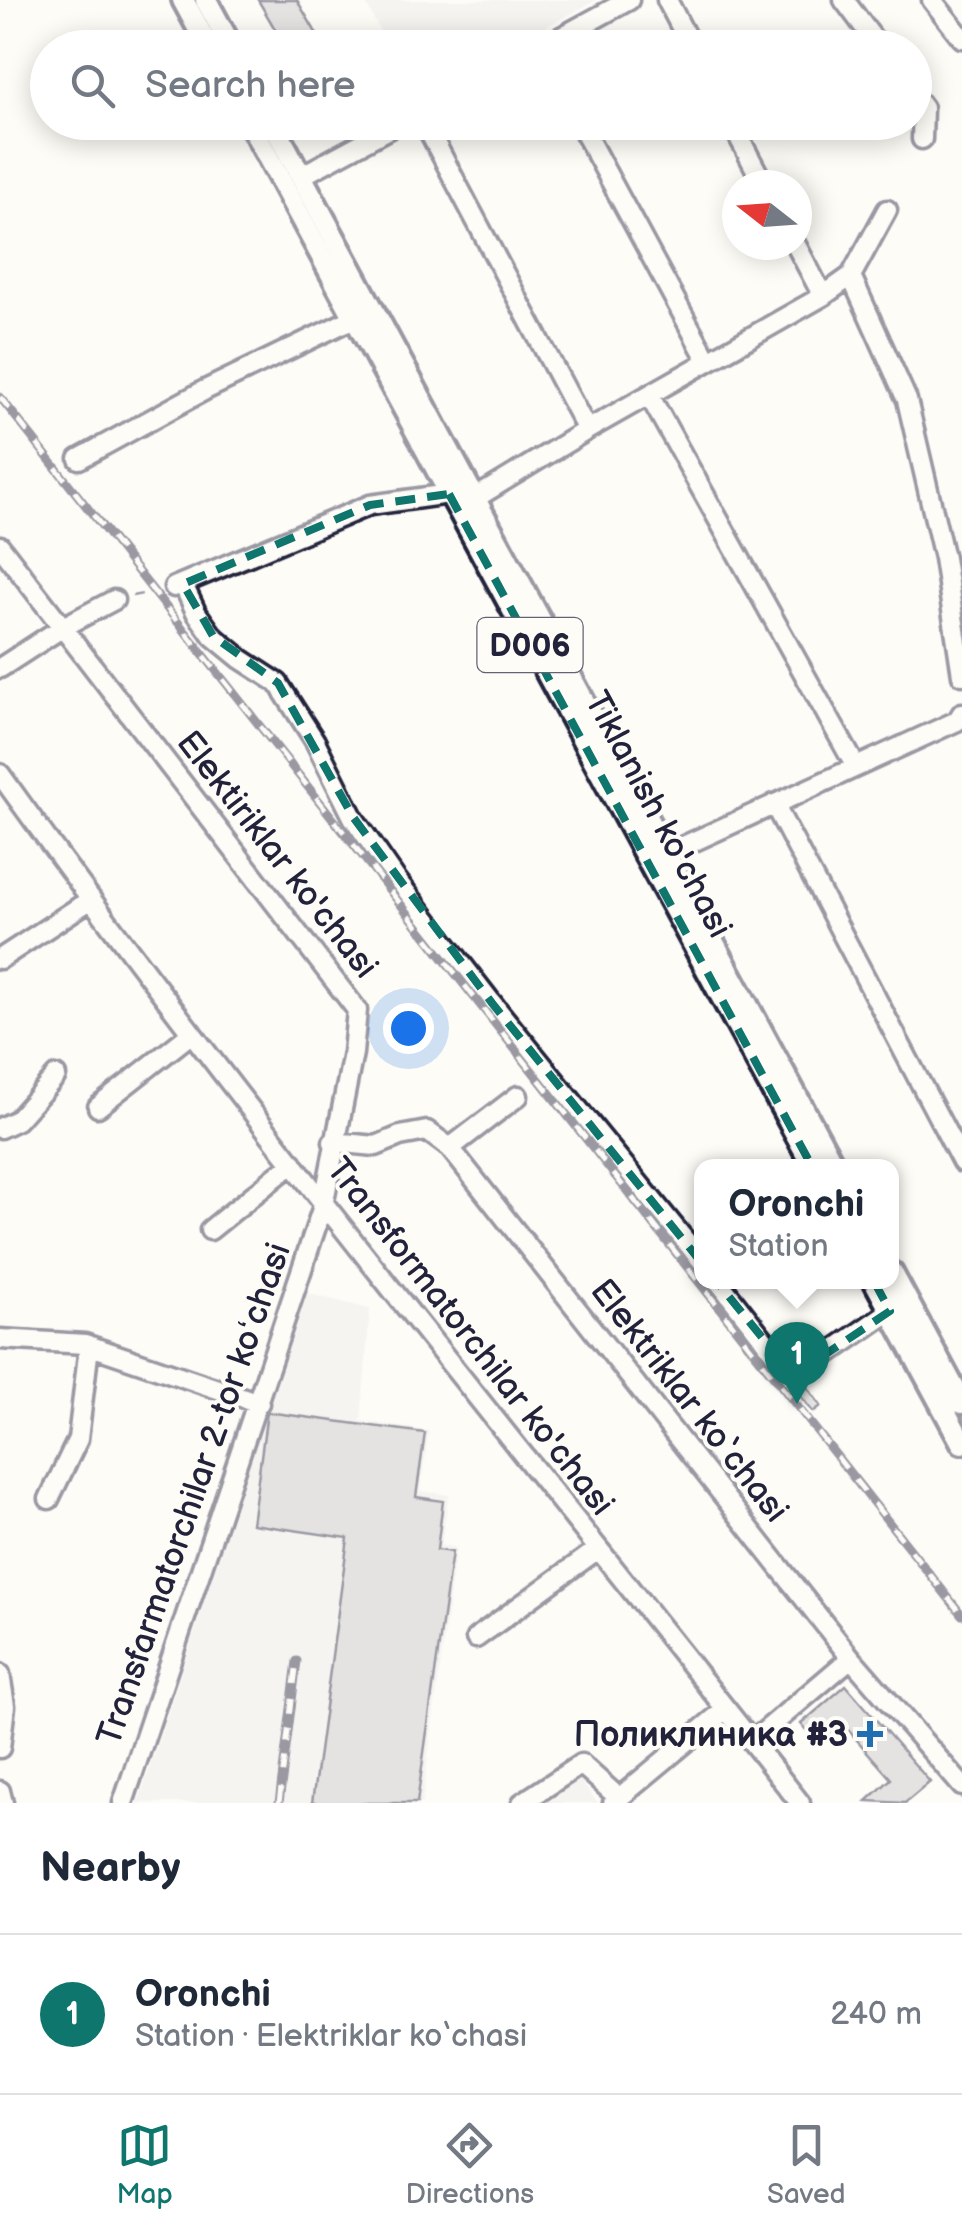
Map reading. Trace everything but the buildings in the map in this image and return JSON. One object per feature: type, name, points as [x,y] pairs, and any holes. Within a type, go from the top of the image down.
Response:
[{"type":"main road","points":[[183,0],[199,30]]},
{"type":"main road","points":[[206,0],[222,30]]},
{"type":"main road","name":"Tiklanish ko'chasi","points":[[259,140],[808,1159]]},
{"type":"main road","name":"D006","points":[[282,140],[830,1159]]},
{"type":"main road","points":[[449,494],[474,499]]},
{"type":"main road","points":[[899,1286],[962,1403]]},
{"type":"main road","points":[[879,1289],[962,1443]]},
{"type":"street","points":[[573,30],[629,0]]},
{"type":"street","points":[[667,0],[683,30]]},
{"type":"street","points":[[844,0],[866,30]]},
{"type":"street","points":[[932,0],[962,38]]},
{"type":"street","points":[[301,176],[368,140]]},
{"type":"street","points":[[434,140],[587,430]]},
{"type":"street","points":[[589,140],[708,362]]},
{"type":"street","points":[[741,140],[756,170]]},
{"type":"street","points":[[474,499],[823,296],[851,276],[887,210]]},
{"type":"street","points":[[804,260],[823,296]]},
{"type":"street","points":[[851,276],[906,400],[944,558],[962,675]]},
{"type":"street","points":[[79,459],[205,390],[354,318]]},
{"type":"street","points":[[649,395],[856,767]]},
{"type":"street","points":[[449,494],[370,505],[178,586],[214,636],[278,683],[315,741],[353,816],[396,879],[694,1251]]},
{"type":"street","name":"Elektiriklar ko'chasi","points":[[0,546],[357,1010],[354,1053],[323,1206]]},
{"type":"street","points":[[0,668],[62,627],[114,600]]},
{"type":"street","points":[[666,854],[960,717]]},
{"type":"street","name":"Transformatorchilar ko'chasi","points":[[0,774],[90,900],[323,1206],[800,1803]]},
{"type":"street","points":[[774,804],[962,1162]]},
{"type":"street","points":[[0,959],[90,900]]},
{"type":"street","points":[[98,1107],[192,1033]]},
{"type":"street","points":[[0,1128],[17,1120],[56,1076]]},
{"type":"street","points":[[334,1142],[376,1146],[427,1131],[450,1148],[518,1096]]},
{"type":"street","name":"Elektriklar ko‘chasi","points":[[450,1148],[851,1658],[962,1786]]},
{"type":"street","name":"Transformatorchilar ko'chasi","points":[[210,1230],[293,1164]]},
{"type":"street","name":"Transfarmatorchilar 2-tor koʻchasi","points":[[123,1803],[323,1206]]},
{"type":"street","points":[[724,1289],[785,1366],[800,1369],[815,1363],[890,1310]]},
{"type":"street","points":[[0,1339],[89,1346],[259,1403]]},
{"type":"street","points":[[49,1499],[78,1439],[89,1346]]},
{"type":"street","name":"Transformatorchilar ko'chasi","points":[[476,1638],[598,1549]]},
{"type":"street","points":[[752,1742],[851,1658]]},
{"type":"street","points":[[0,1674],[4,1706],[0,1748]]},
{"type":"street","points":[[522,1803],[581,1764],[616,1801],[726,1709]]},
{"type":"street","points":[[0,1791],[4,1803]]},
{"type":"path","points":[[137,595],[178,586]]},
{"type":"highlighted area","points":[[449,494],[890,1311],[805,1368],[785,1366],[492,1003],[353,817],[278,683],[213,636],[183,584],[370,505]]},
{"type":"shaded area","points":[[364,0],[597,0],[540,30],[380,30]]},
{"type":"shaded area","points":[[306,1293],[370,1309],[361,1421],[429,1431],[420,1491],[449,1495],[441,1545],[456,1548],[422,1803],[138,1803]]},
{"type":"shaded area","points":[[576,1775],[598,1803],[538,1803]]},
{"type":"railway","points":[[0,397],[694,1276]]},
{"type":"railway","points":[[705,1289],[962,1615]]},
{"type":"railway","points":[[279,1803],[297,1661]]},
{"type":"place","name":"Oronchi","points":[[797,1404]]},
{"type":"place","name":"Поликлиника #3","points":[[870,1734]]}]
